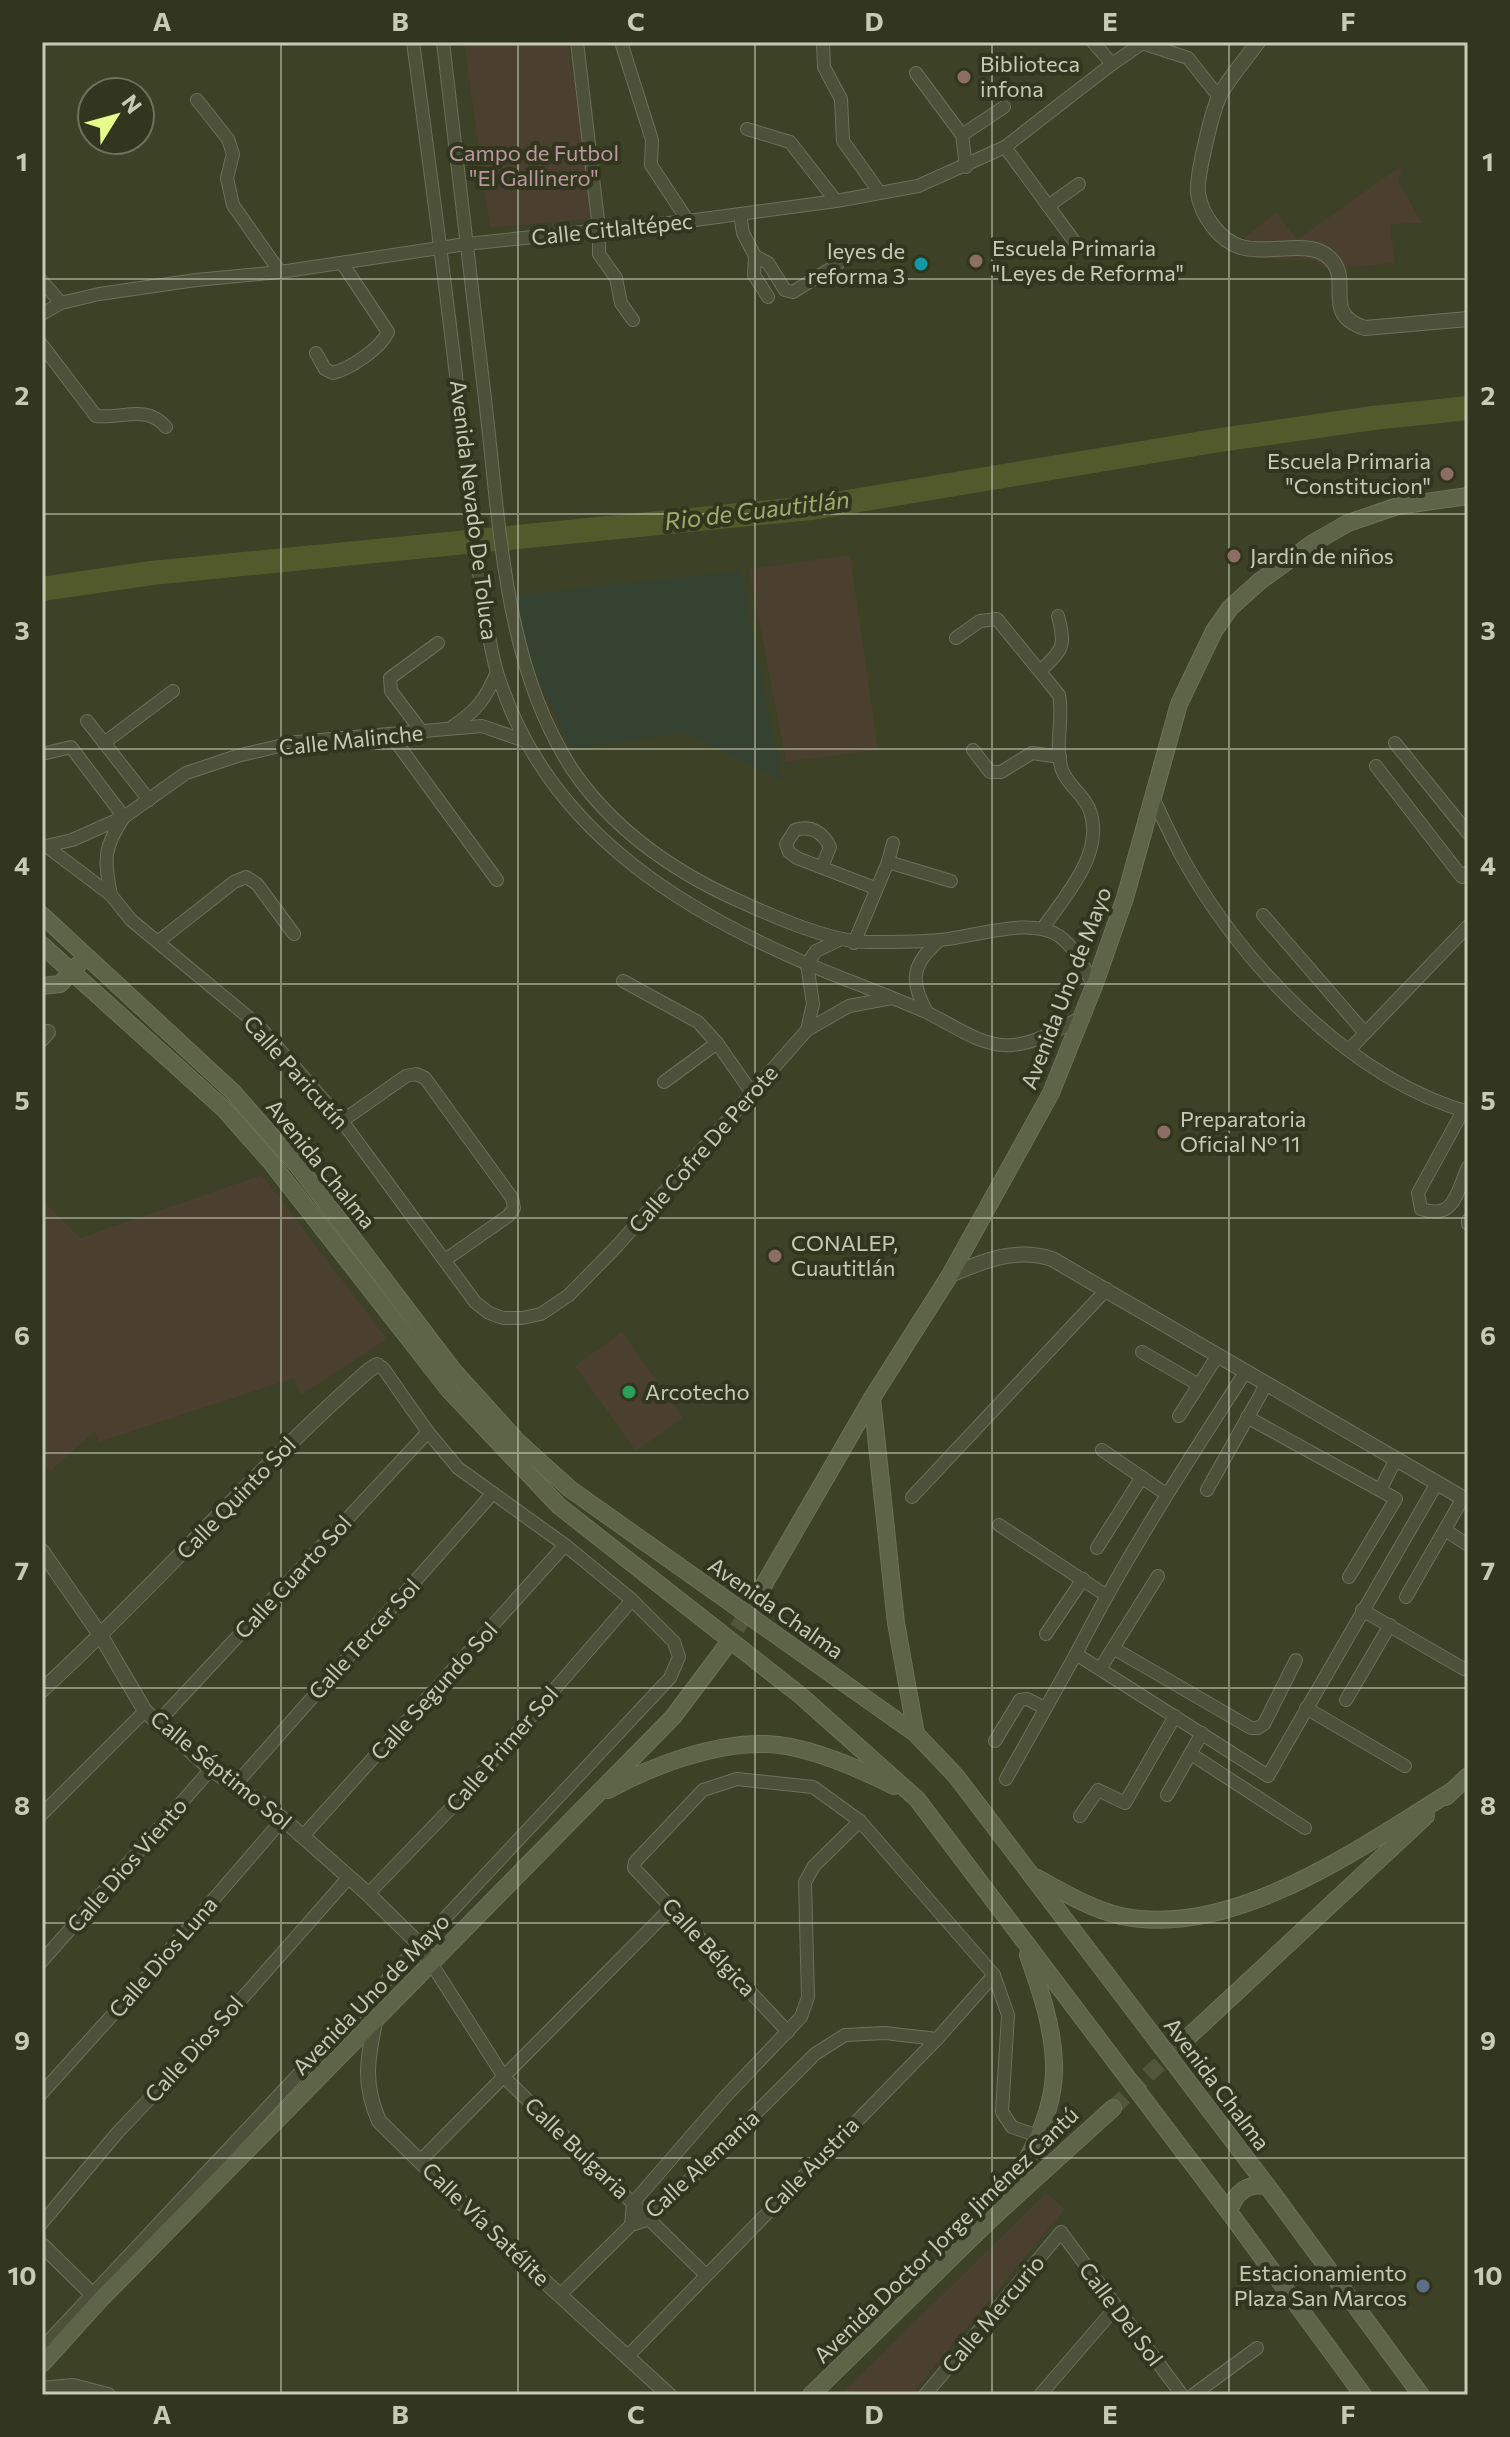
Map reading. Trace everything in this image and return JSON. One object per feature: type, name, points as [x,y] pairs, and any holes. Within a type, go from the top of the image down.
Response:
[{"type":"main road","name":"Avenida Uno de Mayo","points":[[758,1595],[872,1398],[950,1275],[1051,1093],[1125,898],[1179,704],[1208,643],[1230,608],[1313,543],[1348,523],[1398,506],[1468,496]]},
{"type":"main road","name":"Avenida Chalma","points":[[42,915],[233,1092],[298,1166],[453,1370],[518,1442],[570,1489],[916,1734],[956,1776],[1268,2187],[1421,2395]]},
{"type":"main road","name":"Avenida Chalma","points":[[42,945],[224,1109],[270,1161],[449,1390],[559,1506],[800,1695],[917,1799],[1363,2395]]},
{"type":"main road","points":[[42,986],[60,984],[86,956]]},
{"type":"main road","points":[[872,1398],[896,1623],[916,1734]]},
{"type":"main road","points":[[559,1506],[570,1489]]},
{"type":"main road","name":"Avenida Uno de Mayo","points":[[42,2364],[95,2298],[375,2022],[673,1717],[724,1649]]},
{"type":"main road","points":[[596,1796],[637,1775],[680,1759],[723,1749],[767,1744],[839,1762],[917,1799]]},
{"type":"main road","points":[[1184,2041],[1468,1776]]},
{"type":"main road","points":[[1032,1876],[1075,1899],[1120,1916],[1169,1920],[1212,1915],[1331,1866],[1452,1791]]},
{"type":"main road","points":[[992,2218],[1038,2136],[1055,2064],[1043,2003],[1023,1942]]},
{"type":"main road","name":"Avenida Doctor Jorge Jiménez Cantú","points":[[811,2395],[992,2218],[1113,2108]]},
{"type":"main road","points":[[1229,2212],[1233,2200],[1246,2188],[1257,2185],[1268,2187]]},
{"type":"street","name":"Avenida Nevado De Toluca","points":[[413,42],[450,326],[475,554],[497,672],[525,741],[553,785],[580,817],[630,865],[692,907],[807,964],[927,1012],[994,1045],[1036,1040],[1082,1017]]},
{"type":"street","name":"Avenida Nevado De Toluca","points":[[443,42],[504,554],[525,668],[550,730],[574,772],[606,812],[656,856],[702,884],[765,913],[841,939],[854,943],[940,940],[1022,927],[1043,928]]},
{"type":"street","points":[[577,42],[599,229],[599,254],[616,278],[621,303],[633,320]]},
{"type":"street","points":[[621,42],[652,140],[651,165],[688,221]]},
{"type":"street","points":[[823,42],[824,67],[841,99],[843,141],[880,193]]},
{"type":"street","points":[[1093,42],[1112,64]]},
{"type":"street","name":"Calle Citlaltépec","points":[[42,314],[61,303],[141,288],[280,272],[466,244],[688,221],[836,201],[918,186],[1005,147],[1143,42]]},
{"type":"street","points":[[1143,42],[1168,46],[1188,58],[1219,97]]},
{"type":"street","points":[[1258,42],[1219,97],[1200,171],[1198,193],[1207,218],[1221,237],[1240,247],[1258,250],[1310,248],[1325,253],[1335,264],[1339,276],[1340,310],[1349,323],[1365,328],[1468,319]]},
{"type":"street","points":[[916,73],[962,135],[966,167]]},
{"type":"street","points":[[197,100],[228,139],[233,154],[227,178],[233,205],[280,272]]},
{"type":"street","points":[[962,135],[1004,107]]},
{"type":"street","points":[[747,129],[790,142],[836,201]]},
{"type":"street","points":[[1005,147],[1074,241]]},
{"type":"street","points":[[1048,206],[1079,184]]},
{"type":"street","points":[[740,214],[743,233],[755,256],[754,275],[768,297]]},
{"type":"street","points":[[755,256],[768,263],[785,290],[793,292],[838,264]]},
{"type":"street","points":[[316,353],[325,369],[333,373],[343,370],[384,341],[388,332],[342,263]]},
{"type":"street","points":[[42,281],[61,303]]},
{"type":"street","points":[[450,326],[476,324]]},
{"type":"street","points":[[42,345],[96,416],[146,414],[157,417],[166,427]]},
{"type":"street","points":[[1041,670],[1061,652],[1063,639],[1058,616]]},
{"type":"street","points":[[956,638],[980,621],[997,619],[1059,695],[1063,772],[1090,811],[1093,830],[1088,856],[1077,879],[1043,928],[1061,937],[1076,954],[1094,986]]},
{"type":"street","points":[[422,732],[391,691],[390,678],[438,643]]},
{"type":"street","name":"Calle Malinche","points":[[452,727],[473,713],[486,697],[497,672]]},
{"type":"street","points":[[104,743],[173,691]]},
{"type":"street","points":[[87,721],[149,800]]},
{"type":"street","name":"Calle Malinche","points":[[44,845],[72,840],[124,817],[186,773],[237,756],[296,742],[482,726],[525,741]]},
{"type":"street","points":[[391,735],[497,880]]},
{"type":"street","points":[[1395,743],[1468,833]]},
{"type":"street","points":[[42,754],[71,747],[124,817]]},
{"type":"street","points":[[973,750],[990,772],[1001,772],[1032,753],[1060,757]]},
{"type":"street","points":[[1376,766],[1462,877],[1468,872]]},
{"type":"street","points":[[1152,796],[1183,859],[1225,921],[1280,990],[1349,1050],[1403,1086],[1466,1111],[1418,1193],[1421,1209],[1437,1214],[1445,1211],[1468,1167]]},
{"type":"street","name":"Calle Malinche","points":[[111,895],[105,863],[106,849],[124,817]]},
{"type":"street","points":[[854,943],[893,843]]},
{"type":"street","name":"Calle Paricutín","points":[[44,845],[111,895],[131,920],[259,1026],[342,1121],[475,1302],[489,1313],[503,1318],[522,1318]]},
{"type":"street","points":[[888,862],[951,881]]},
{"type":"street","points":[[822,867],[875,888]]},
{"type":"street","points":[[159,941],[234,882],[246,877],[257,884],[294,934]]},
{"type":"street","points":[[1263,915],[1365,1033]]},
{"type":"street","points":[[1349,1050],[1468,926]]},
{"type":"street","points":[[807,1030],[813,995],[807,964],[816,951],[841,939]]},
{"type":"street","points":[[927,1012],[917,994],[915,973],[924,953],[940,940]]},
{"type":"street","points":[[623,981],[698,1022],[717,1043],[752,1093]]},
{"type":"street","name":"Calle Cofre De Perote","points":[[522,1318],[541,1314],[569,1295],[618,1245],[807,1030],[840,1010],[893,998]]},
{"type":"street","points":[[664,1082],[717,1043]]},
{"type":"street","points":[[342,1121],[406,1076],[416,1074],[425,1078],[504,1186],[514,1208],[508,1216],[445,1260]]},
{"type":"street","points":[[950,1275],[994,1258],[1018,1253],[1052,1259],[1465,1500],[1406,1597]]},
{"type":"street","points":[[912,1497],[1107,1289]]},
{"type":"street","points":[[1142,1352],[1199,1385]]},
{"type":"street","points":[[1179,1416],[1218,1355]]},
{"type":"street","points":[[42,2348],[95,2298],[670,1678],[679,1657],[674,1642],[632,1600],[565,1545],[458,1468],[383,1368],[377,1365]]},
{"type":"street","name":"Calle Quinto Sol","points":[[42,1690],[101,1636],[316,1416],[377,1365]]},
{"type":"street","points":[[1006,1779],[1166,1494],[1246,1371]]},
{"type":"street","points":[[1207,1490],[1267,1383]]},
{"type":"street","points":[[1247,1417],[1396,1499],[1349,1577]]},
{"type":"street","name":"Calle Cuarto Sol","points":[[158,1722],[428,1432]]},
{"type":"street","points":[[1102,1450],[1166,1494]]},
{"type":"street","points":[[1380,1490],[1396,1459]]},
{"type":"street","points":[[1097,1548],[1142,1477]]},
{"type":"street","points":[[1076,1654],[1268,1776],[1437,1483]]},
{"type":"street","name":"Calle Tercer Sol","points":[[235,1785],[493,1493]]},
{"type":"street","points":[[999,1525],[1107,1596]]},
{"type":"street","points":[[1445,1530],[1468,1545]]},
{"type":"street","name":"Calle Segundo Sol","points":[[303,1836],[565,1545]]},
{"type":"street","name":"Calle Séptimo Sol","points":[[44,1558],[101,1636],[145,1711],[211,1769],[303,1836],[421,1946],[431,1963]]},
{"type":"street","points":[[1100,1669],[1158,1576]]},
{"type":"street","points":[[1046,1634],[1083,1579]]},
{"type":"street","name":"Calle Primer Sol","points":[[368,1894],[454,1805],[632,1600]]},
{"type":"street","points":[[1362,1610],[1464,1669]]},
{"type":"street","points":[[1346,1700],[1390,1625]]},
{"type":"street","points":[[1113,1648],[1251,1728],[1264,1724],[1296,1660]]},
{"type":"street","points":[[995,1741],[1020,1700],[1027,1699],[1045,1708]]},
{"type":"street","points":[[1306,1708],[1405,1766]]},
{"type":"street","points":[[42,1814],[145,1711]]},
{"type":"street","points":[[1080,1816],[1098,1790],[1125,1803],[1175,1716]]},
{"type":"street","points":[[1167,1795],[1202,1733]]},
{"type":"street","points":[[1191,1754],[1305,1828]]},
{"type":"street","name":"Calle Dios Viento","points":[[42,1961],[211,1769]]},
{"type":"street","name":"Calle Bélgica","points":[[788,2032],[638,1874],[634,1868],[635,1862],[703,1790],[737,1779],[813,1787],[860,1821]]},
{"type":"street","name":"Calle Dios Luna","points":[[42,2093],[283,1819]]},
{"type":"street","points":[[631,2225],[633,2203],[725,2097],[801,2017],[808,1997],[805,1882],[814,1866],[860,1821],[994,1975],[1008,2015],[1002,2112],[1012,2127],[1038,2136]]},
{"type":"street","name":"Calle Dios Sol","points":[[42,2223],[118,2132],[201,2045],[349,1877]]},
{"type":"street","points":[[420,2161],[672,1907]]},
{"type":"street","name":"Calle Bulgaria","points":[[431,1963],[504,2077],[706,2275]]},
{"type":"street","name":"Calle Austria","points":[[627,2357],[937,2039],[994,1975]]},
{"type":"street","name":"Calle Vía Satélite","points":[[375,2022],[367,2076],[369,2100],[379,2121],[669,2395]]},
{"type":"street","name":"Calle Alemania","points":[[560,2295],[631,2225],[650,2219],[815,2054],[845,2035],[885,2033],[937,2039]]},
{"type":"street","name":"Calle Del Sol","points":[[1061,2232],[1174,2392]]},
{"type":"street","name":"Calle Mercurio","points":[[925,2395],[1061,2232]]},
{"type":"street","points":[[42,2245],[95,2298]]},
{"type":"street","points":[[1040,2395],[1116,2307]]},
{"type":"street","points":[[1193,2395],[1257,2348]]},
{"type":"street","points":[[42,2389],[73,2386],[108,2395]]},
{"type":"shaded area","points":[[740,571],[782,781],[685,733],[570,749],[555,711],[526,664],[509,596]]},
{"type":"green space","name":"Campo de Futbol \"El Gallinero\"","points":[[464,42],[568,42],[595,218],[490,228]]},
{"type":"green space","points":[[1402,165],[1399,183],[1422,223],[1390,224],[1395,263],[1328,269],[1312,260],[1279,260],[1233,247],[1276,212],[1297,240]]},
{"type":"green space","points":[[850,555],[878,750],[786,762],[749,569]]},
{"type":"green space","points":[[262,1175],[387,1339],[301,1395],[294,1378],[99,1442],[95,1431],[51,1471],[42,1462],[42,1200],[80,1238]]},
{"type":"green space","name":"Arcotecho","points":[[622,1332],[683,1418],[636,1451],[575,1366]]},
{"type":"green space","points":[[1046,2193],[1065,2209],[911,2395],[840,2395]]},
{"type":"waterway","name":"Rio de Cuautitlán","points":[[42,589],[152,573],[811,508],[1220,440],[1468,408]]},
{"type":"tunnel","points":[[724,1649],[758,1595]]},
{"type":"tunnel","points":[[1113,2108],[1184,2041]]},
{"type":"place","name":"Biblioteca infona","points":[[964,77]]},
{"type":"place","name":"Escuela Primaria \"Leyes de Reforma\"","points":[[976,261]]},
{"type":"place","name":"leyes de reforma 3","points":[[921,264]]},
{"type":"place","name":"Escuela Primaria \"Constitucion\"","points":[[1447,474]]},
{"type":"place","name":"Jardin de niños","points":[[1234,556]]},
{"type":"place","name":"Preparatoria Oficial N° 11","points":[[1164,1132]]},
{"type":"place","name":"CONALEP, Cuautitlán","points":[[775,1256]]},
{"type":"place","name":"Arcotecho","points":[[629,1392]]},
{"type":"place","name":"Estacionamiento Plaza San Marcos","points":[[1423,2286]]}]
